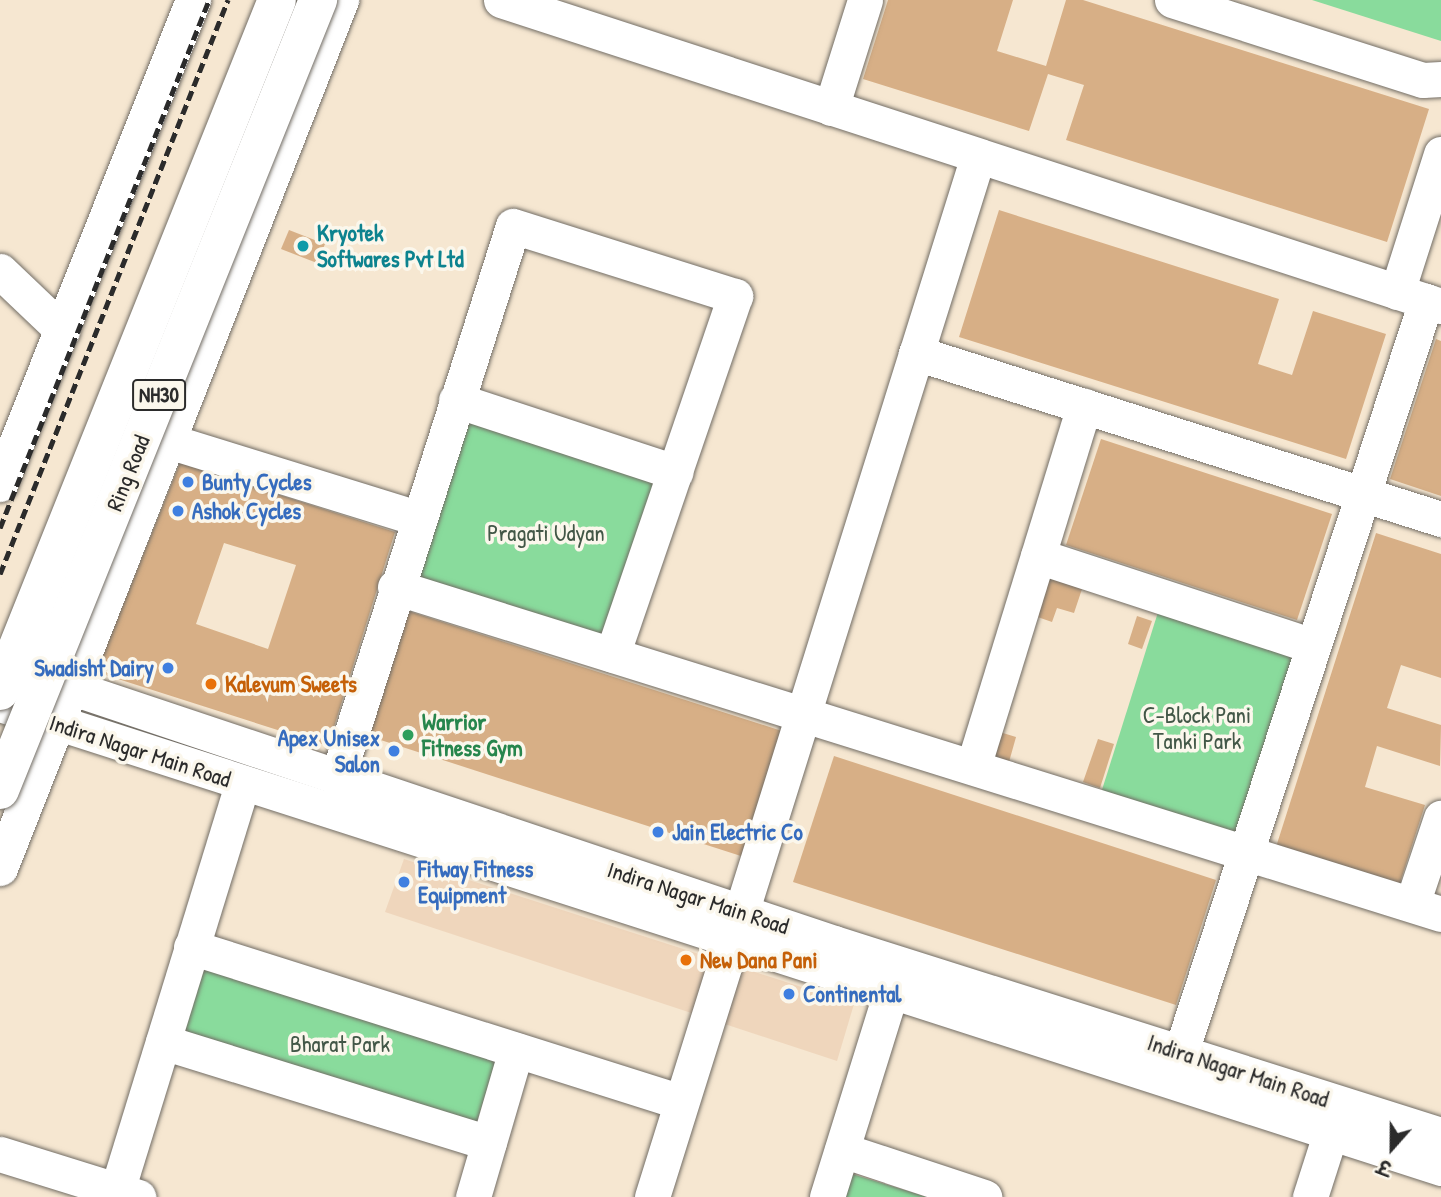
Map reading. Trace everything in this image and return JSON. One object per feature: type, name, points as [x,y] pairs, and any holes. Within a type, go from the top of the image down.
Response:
[{"type":"highway","name":"Ring Road","points":[[0,691],[277,0]]},
{"type":"highway","name":"Ring Road","points":[[0,790],[318,0]]},
{"type":"street","points":[[0,484],[193,0]]},
{"type":"street","points":[[0,868],[165,440],[341,0]]},
{"type":"street","points":[[501,0],[1421,300]]},
{"type":"street","points":[[831,108],[865,0]]},
{"type":"street","points":[[1172,0],[1254,13],[1423,80],[1441,79]]},
{"type":"street","points":[[1181,1052],[1363,494],[1421,300],[1441,154]]},
{"type":"street","points":[[652,1197],[978,156]]},
{"type":"street","points":[[337,779],[395,587],[513,226],[735,296],[612,654]]},
{"type":"street","points":[[0,271],[62,330]]},
{"type":"street","points":[[916,353],[1441,519]]},
{"type":"street","points":[[456,400],[675,472]]},
{"type":"street","points":[[973,767],[1084,406]]},
{"type":"street","points":[[165,440],[417,519]]},
{"type":"street","points":[[1038,556],[1313,646]]},
{"type":"street","points":[[395,587],[1426,909],[1441,818]]},
{"type":"street","name":"Indira Nagar Main Road","points":[[0,662],[69,690],[337,779],[736,926],[891,992],[1335,1118],[1441,1135]]},
{"type":"street","name":"Indira Nagar Main Road","points":[[0,704],[242,784],[1181,1052],[1335,1118],[1441,1168]]},
{"type":"street","points":[[0,1154],[127,1194],[163,1042],[242,784]]},
{"type":"street","points":[[191,947],[681,1102]]},
{"type":"street","points":[[827,1197],[891,992]]},
{"type":"street","points":[[163,1042],[489,1143]]},
{"type":"street","points":[[473,1197],[516,1050]]},
{"type":"street","points":[[1310,1197],[1335,1118]]},
{"type":"street","points":[[842,1150],[984,1197]]},
{"type":"shaded area","points":[[404,859],[854,1004],[837,1061],[385,912]]},
{"type":"green space","points":[[1312,0],[1441,0],[1441,41]]},
{"type":"green space","name":"Pragati Udyan","points":[[467,421],[654,483],[602,638],[416,576]]},
{"type":"green space","name":"C-Block Pani Tanki Park","points":[[1159,609],[1296,654],[1238,837],[1101,793]]},
{"type":"green space","name":"Bharat Park","points":[[203,967],[497,1057],[477,1122],[183,1032]]},
{"type":"green space","points":[[849,1173],[927,1197],[842,1197]]},
{"type":"building","points":[[888,0],[1013,0],[997,51],[1046,66],[1066,0],[1083,0],[1429,109],[1387,242],[1066,140],[1084,85],[1048,74],[1029,131],[863,79]]},
{"type":"building","points":[[999,210],[1279,299],[1258,364],[1292,375],[1313,311],[1386,334],[1346,459],[959,337]]},
{"type":"building","name":"Kryotek Softwares Pvt Ltd","points":[[289,230],[325,244],[317,263],[281,249]]},
{"type":"building","points":[[1436,339],[1441,341],[1441,496],[1390,479]]},
{"type":"building","points":[[1101,439],[1332,514],[1297,620],[1066,545]]},
{"type":"building","points":[[180,463],[395,532],[328,746],[96,672]],"holes":[[[224,543],[296,565],[268,649],[196,624]]]},
{"type":"building","points":[[1376,533],[1441,554],[1441,678],[1401,665],[1387,708],[1441,725],[1440,766],[1377,746],[1365,787],[1425,805],[1399,886],[1276,847]]},
{"type":"building","points":[[1041,572],[1083,586],[1074,613],[1057,608],[1052,622],[1029,614]]},
{"type":"building","points":[[402,609],[785,732],[744,857],[362,734]]},
{"type":"building","points":[[1137,616],[1152,621],[1142,649],[1128,644]]},
{"type":"building","points":[[993,730],[1016,737],[1009,762],[986,755]]},
{"type":"building","points":[[1098,739],[1114,744],[1100,788],[1083,782]]},
{"type":"building","points":[[834,756],[1216,880],[1176,1005],[793,882]]},
{"type":"railway","points":[[0,528],[209,0]]},
{"type":"railway","points":[[0,574],[228,0]]},
{"type":"place","name":"Kryotek Softwares Pvt Ltd","points":[[303,246]]},
{"type":"place","name":"Bunty Cycles","points":[[188,482]]},
{"type":"place","name":"Ashok Cycles","points":[[178,511]]},
{"type":"place","name":"Swadisht Dairy","points":[[168,668]]},
{"type":"place","name":"Kalevum Sweets","points":[[211,684]]},
{"type":"place","name":"Warrior Fitness Gym","points":[[408,735]]},
{"type":"place","name":"Apex Unisex Salon","points":[[394,751]]},
{"type":"place","name":"Jain Electric Co","points":[[658,832]]},
{"type":"place","name":"Fitway Fitness Equipment","points":[[404,882]]},
{"type":"place","name":"New Dana Pani","points":[[686,960]]},
{"type":"place","name":"Continental","points":[[789,994]]}]
